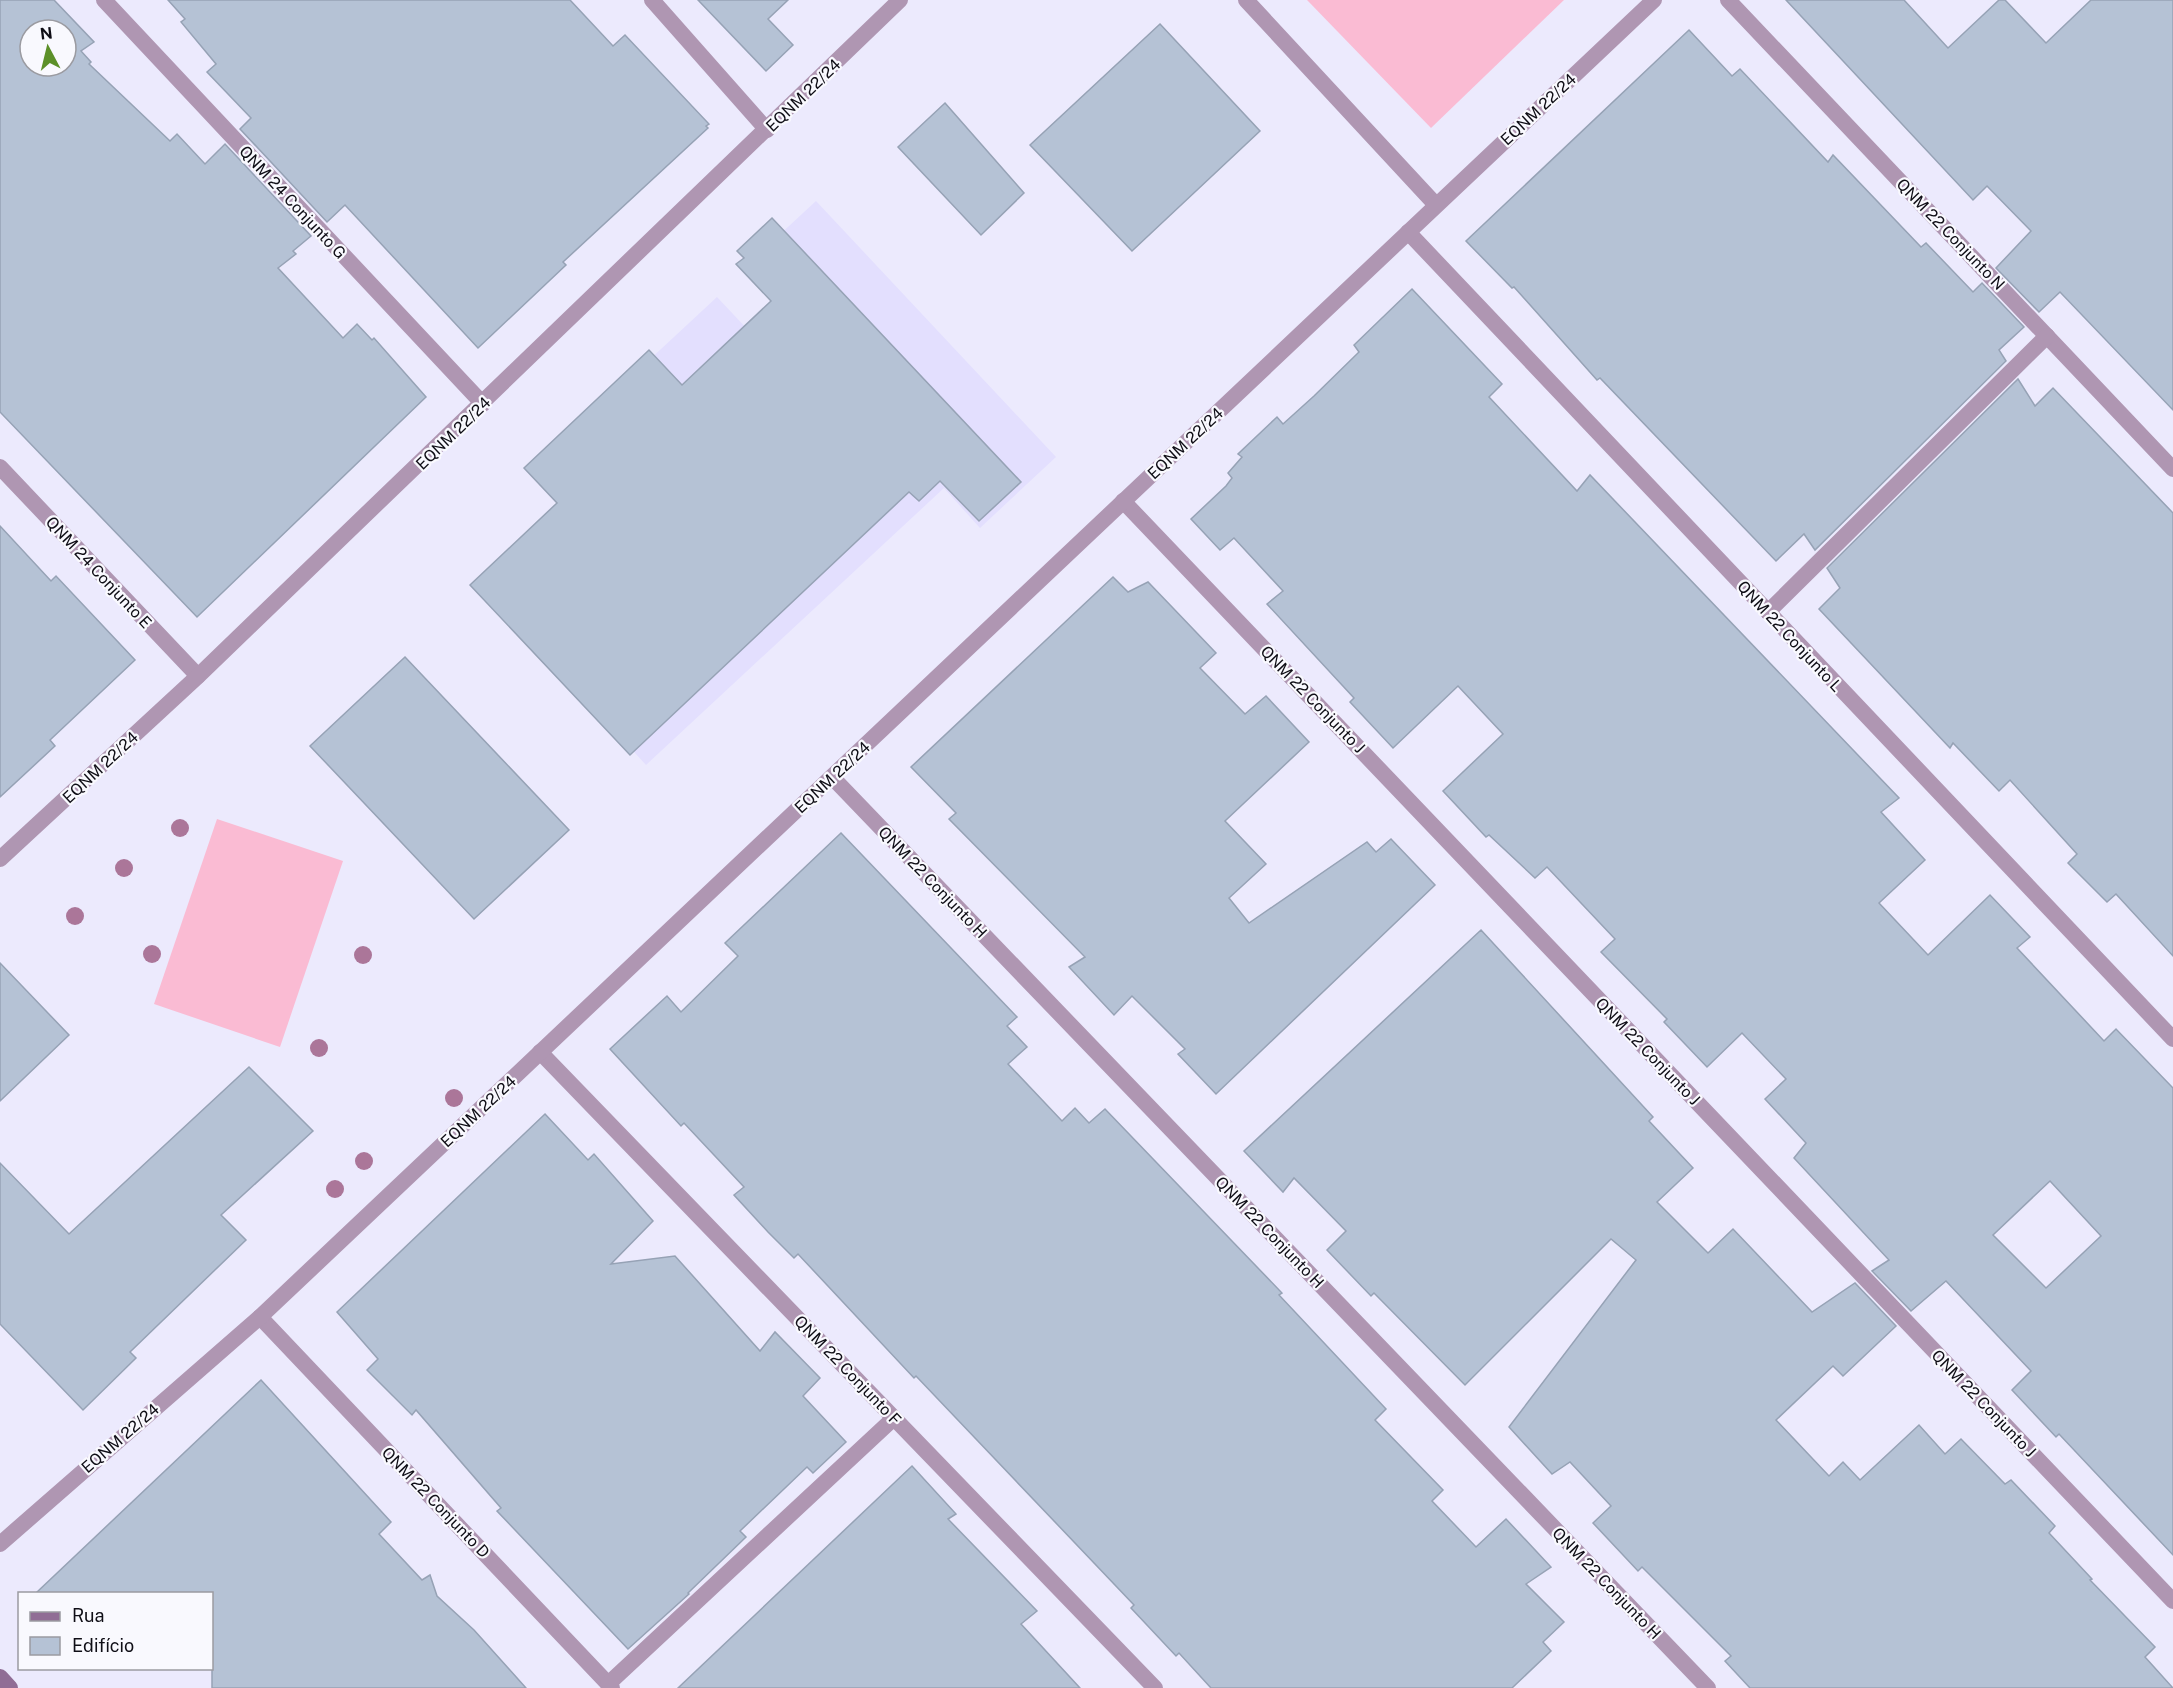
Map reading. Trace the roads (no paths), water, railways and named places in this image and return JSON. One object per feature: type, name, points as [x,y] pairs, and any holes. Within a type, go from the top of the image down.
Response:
[{"type":"main road","points":[[0,1677],[10,1688]]},
{"type":"street","name":"QNM 24 Conjunto G","points":[[104,0],[483,404]]},
{"type":"street","points":[[652,0],[767,130]]},
{"type":"street","name":"EQNM 22/24","points":[[0,859],[198,676],[483,404],[900,0]]},
{"type":"street","points":[[1246,0],[1436,206]]},
{"type":"street","name":"EQNM 22/24","points":[[0,1544],[260,1317],[1654,0]]},
{"type":"street","name":"QNM 22 Conjunto N","points":[[1728,0],[2173,469]]},
{"type":"street","name":"QNM 22 Conjunto L","points":[[1408,232],[2173,1039]]},
{"type":"street","points":[[1768,612],[2047,336]]},
{"type":"street","name":"QNM 24 Conjunto E","points":[[0,467],[198,676]]},
{"type":"street","name":"QNM 22 Conjunto J","points":[[1123,501],[2173,1601]]},
{"type":"street","name":"QNM 22 Conjunto H","points":[[832,777],[1708,1688]]},
{"type":"street","name":"QNM 22 Conjunto F","points":[[540,1052],[1155,1688]]},
{"type":"street","name":"QNM 22 Conjunto D","points":[[260,1317],[610,1686]]},
{"type":"street","points":[[610,1686],[894,1418]]}]
